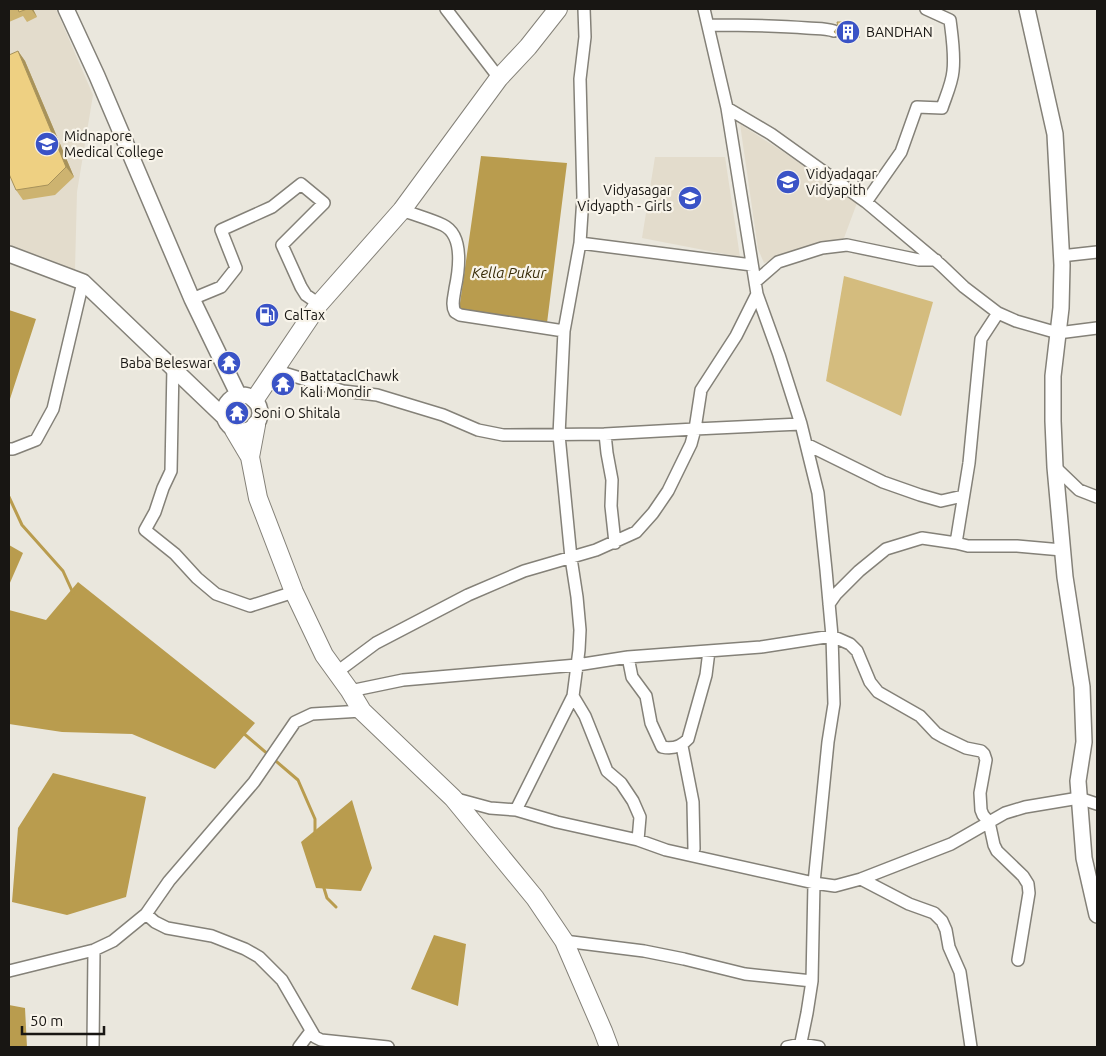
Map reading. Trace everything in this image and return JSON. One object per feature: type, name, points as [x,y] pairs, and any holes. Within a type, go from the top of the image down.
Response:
[{"type":"main road","points":[[241,398],[274,370],[320,304],[402,210],[500,78],[558,9]]},
{"type":"main road","points":[[228,423],[250,457]]},
{"type":"main road","points":[[256,425],[250,457],[258,498],[294,592],[324,655],[350,690],[362,711],[453,798],[535,898],[564,940],[608,1047]]},
{"type":"street","points":[[66,9],[101,85],[192,299],[241,398]]},
{"type":"street","points":[[446,9],[500,78]]},
{"type":"street","points":[[516,810],[573,696],[580,650],[577,597],[571,558],[559,435],[564,331],[580,244],[583,198],[580,79],[585,37],[584,9]]},
{"type":"street","points":[[704,9],[727,108],[756,294],[779,355],[801,424],[818,494],[832,636],[834,704],[828,742],[814,883],[812,981],[800,1045]]},
{"type":"street","points":[[866,202],[901,152],[917,107],[942,108],[948,92],[953,71],[950,20],[926,9]]},
{"type":"street","points":[[1027,9],[1055,134],[1061,256],[1061,308],[1053,376],[1055,467],[1062,550],[1082,687],[1084,742],[1078,780],[1084,858],[1097,915]]},
{"type":"street","points":[[708,25],[780,25],[823,28],[834,31]]},
{"type":"street","points":[[727,108],[771,134],[866,202],[936,260],[964,288],[998,313],[1016,322],[1058,333],[1097,328]]},
{"type":"street","points":[[192,299],[221,287],[236,268],[221,230],[272,207],[301,184],[324,203],[282,245],[300,287],[306,295],[320,304]]},
{"type":"street","points":[[402,210],[444,225],[452,232],[458,244],[458,278],[453,303],[455,312],[460,315],[564,331]]},
{"type":"street","points":[[580,244],[752,265]]},
{"type":"street","points":[[754,282],[778,262],[822,248],[847,245],[920,260],[936,260]]},
{"type":"street","points":[[1061,256],[1097,252]]},
{"type":"street","points":[[9,254],[83,282],[173,366],[195,390],[228,423],[242,431],[256,425],[260,420],[259,405],[241,398],[195,390]]},
{"type":"street","points":[[9,448],[13,449],[36,440],[53,409],[83,282]]},
{"type":"street","points":[[337,672],[376,643],[468,595],[524,571],[615,543],[636,532],[653,513],[682,466],[695,429],[701,390],[736,336],[756,294]]},
{"type":"street","points":[[956,543],[974,420],[981,339],[998,313]]},
{"type":"street","points":[[173,366],[171,471],[155,512],[145,530],[175,554],[197,578],[216,594],[250,606],[294,592]]},
{"type":"street","points":[[274,370],[343,391],[377,395],[443,415],[478,430],[503,435],[605,434],[801,424]]},
{"type":"street","points":[[228,423],[224,407],[241,398]]},
{"type":"street","points":[[605,434],[612,480],[615,543]]},
{"type":"street","points":[[806,444],[883,482],[920,495],[941,501],[963,496]]},
{"type":"street","points":[[1055,467],[1079,490],[1097,498]]},
{"type":"street","points":[[829,604],[836,594],[859,571],[886,549],[922,538],[968,546],[1017,546],[1062,550]]},
{"type":"street","points":[[350,690],[404,680],[577,665],[628,657],[761,647],[832,636],[850,644],[857,651],[870,682],[878,692],[920,716],[936,733],[966,748],[981,751],[984,754],[986,760],[982,772],[980,805],[983,815],[989,822],[997,851],[1023,876],[1028,884],[1029,893],[1018,960]]},
{"type":"street","points":[[628,657],[632,677],[646,696],[651,723],[662,747],[667,748],[682,746],[688,739],[706,675],[709,651]]},
{"type":"street","points":[[573,696],[585,716],[607,771],[621,783],[633,801],[640,817],[638,840]]},
{"type":"street","points":[[9,971],[94,950],[113,941],[146,914],[169,880],[254,782],[295,722],[312,714],[362,711]]},
{"type":"street","points":[[682,746],[693,802],[694,849]]},
{"type":"street","points":[[453,798],[490,808],[516,810],[557,822],[638,840],[666,850],[835,886],[861,879],[951,844],[1005,813],[1025,807],[1079,798],[1097,804]]},
{"type":"street","points":[[861,879],[909,904],[934,913],[942,921],[946,930],[949,947],[960,972],[971,1047]]},
{"type":"street","points":[[146,914],[155,922],[167,928],[212,936],[245,949],[259,957],[282,980],[314,1038],[381,1047]]},
{"type":"street","points":[[564,940],[617,946],[745,974],[812,981]]},
{"type":"street","points":[[93,1047],[94,950]]},
{"type":"street","points":[[299,1047],[314,1038]]},
{"type":"street","points":[[787,1047],[800,1045],[819,1047]]},
{"type":"shaded area","name":"Midnapore Medical College","points":[[9,9],[56,9],[93,95],[77,192],[75,270],[9,248]]},
{"type":"shaded area","name":"Vidyadagar Vidyapith","points":[[740,124],[857,203],[844,238],[764,263],[758,249]]},
{"type":"shaded area","name":"Vidyasagar Vidyapth - Girls","points":[[655,157],[725,157],[740,257],[642,238]]},
{"type":"shaded area","points":[[844,276],[933,302],[901,416],[826,381]]},
{"type":"water","name":"Kella Pukur","points":[[481,156],[567,163],[547,323],[459,310]]},
{"type":"water","points":[[9,310],[36,319],[9,402]]},
{"type":"water","points":[[9,545],[23,553],[9,585]]},
{"type":"water","points":[[78,582],[255,723],[215,769],[132,734],[62,732],[9,724],[9,610],[46,620]]},
{"type":"water","points":[[53,773],[146,797],[126,897],[67,915],[12,902],[18,828]]},
{"type":"water","points":[[352,800],[372,868],[361,891],[316,888],[301,842]]},
{"type":"water","points":[[434,935],[466,944],[458,1006],[411,989]]},
{"type":"water","points":[[9,1005],[25,1008],[27,1047],[9,1047]]},
{"type":"building","points":[[837,22],[854,22],[857,33],[834,32],[838,27]]},
{"type":"building","points":[[18,51],[66,167],[48,185],[16,190],[9,174],[9,55]]},
{"type":"waterway","points":[[9,497],[22,525],[63,571],[73,593]]},
{"type":"waterway","points":[[242,732],[298,780],[315,819],[315,835]]},
{"type":"waterway","points":[[323,885],[327,898],[336,907]]},
{"type":"place","name":"BANDHAN","points":[[848,32]]},
{"type":"place","name":"Midnapore Medical College","points":[[47,144]]},
{"type":"place","name":"Vidyadagar Vidyapith","points":[[788,182]]},
{"type":"place","name":"Vidyasagar Vidyapth - Girls","points":[[690,198]]},
{"type":"place","name":"CalTax","points":[[267,315]]},
{"type":"place","name":"Baba Beleswar","points":[[229,363]]},
{"type":"place","name":"BattataclChawk Kali Mondir","points":[[283,384]]},
{"type":"place","name":"Soni O Shitala","points":[[237,413]]}]
